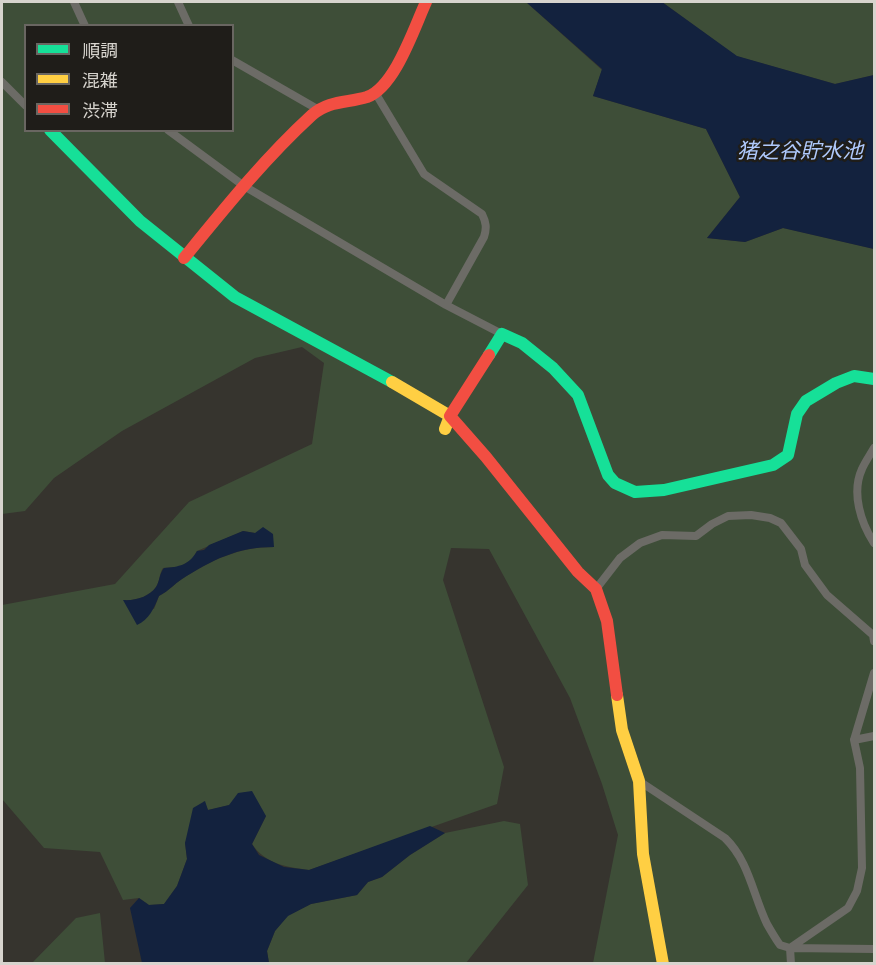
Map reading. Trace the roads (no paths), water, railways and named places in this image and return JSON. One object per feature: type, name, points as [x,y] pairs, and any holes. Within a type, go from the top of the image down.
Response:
[{"type":"street","points":[[74,2],[84,24]]},
{"type":"street","points":[[178,2],[188,24]]},
{"type":"street","points":[[184,258],[244,186],[319,110],[332,103],[376,94],[386,85],[426,2]]},
{"type":"street","points":[[234,61],[319,110]]},
{"type":"street","points":[[2,82],[24,104]]},
{"type":"street","points":[[376,94],[424,174],[432,182],[482,214],[485,221],[487,229],[484,237],[446,305]]},
{"type":"street","points":[[52,132],[140,221],[234,297],[432,404],[450,416],[486,457],[578,572],[596,589],[607,621],[622,730],[639,781],[643,854],[663,963]]},
{"type":"street","points":[[171,132],[244,186],[446,305],[522,343],[553,368],[578,395],[608,475],[615,483],[635,492],[664,490],[773,465],[788,455],[797,414],[806,401],[836,383],[854,376],[874,379]]},
{"type":"street","points":[[445,429],[450,416],[502,334]]},
{"type":"street","points":[[874,448],[861,470],[858,493],[862,518],[874,543]]},
{"type":"street","points":[[596,589],[620,558],[640,543],[662,535],[696,536],[728,516],[751,515],[770,518],[781,523],[801,549],[805,565],[827,596],[873,635],[874,641]]},
{"type":"street","points":[[790,948],[848,908],[857,891],[862,868],[860,768],[854,740],[874,673]]},
{"type":"street","points":[[854,740],[874,735]]},
{"type":"street","points":[[639,781],[735,847],[767,923],[780,945],[790,948],[874,949]]},
{"type":"street","points":[[790,948],[790,963]]},
{"type":"water","name":"猪之谷貯水池","points":[[526,2],[662,2],[737,56],[835,84],[874,75],[874,249],[783,228],[745,242],[707,238],[740,197],[706,129],[593,96],[602,69]]},
{"type":"water","points":[[263,527],[273,534],[274,547],[248,549],[204,566],[159,596],[148,617],[137,625],[123,600],[137,599],[150,593],[156,587],[164,568],[183,564],[197,551],[204,550],[209,545],[243,531],[255,533]]},
{"type":"water","points":[[252,791],[266,816],[252,844],[259,855],[284,867],[309,870],[430,826],[445,833],[410,855],[382,877],[368,882],[357,895],[311,904],[288,916],[275,931],[267,951],[269,963],[142,963],[130,908],[139,898],[149,905],[164,904],[177,886],[187,859],[185,843],[193,808],[205,801],[208,810],[229,805],[238,793]]}]
